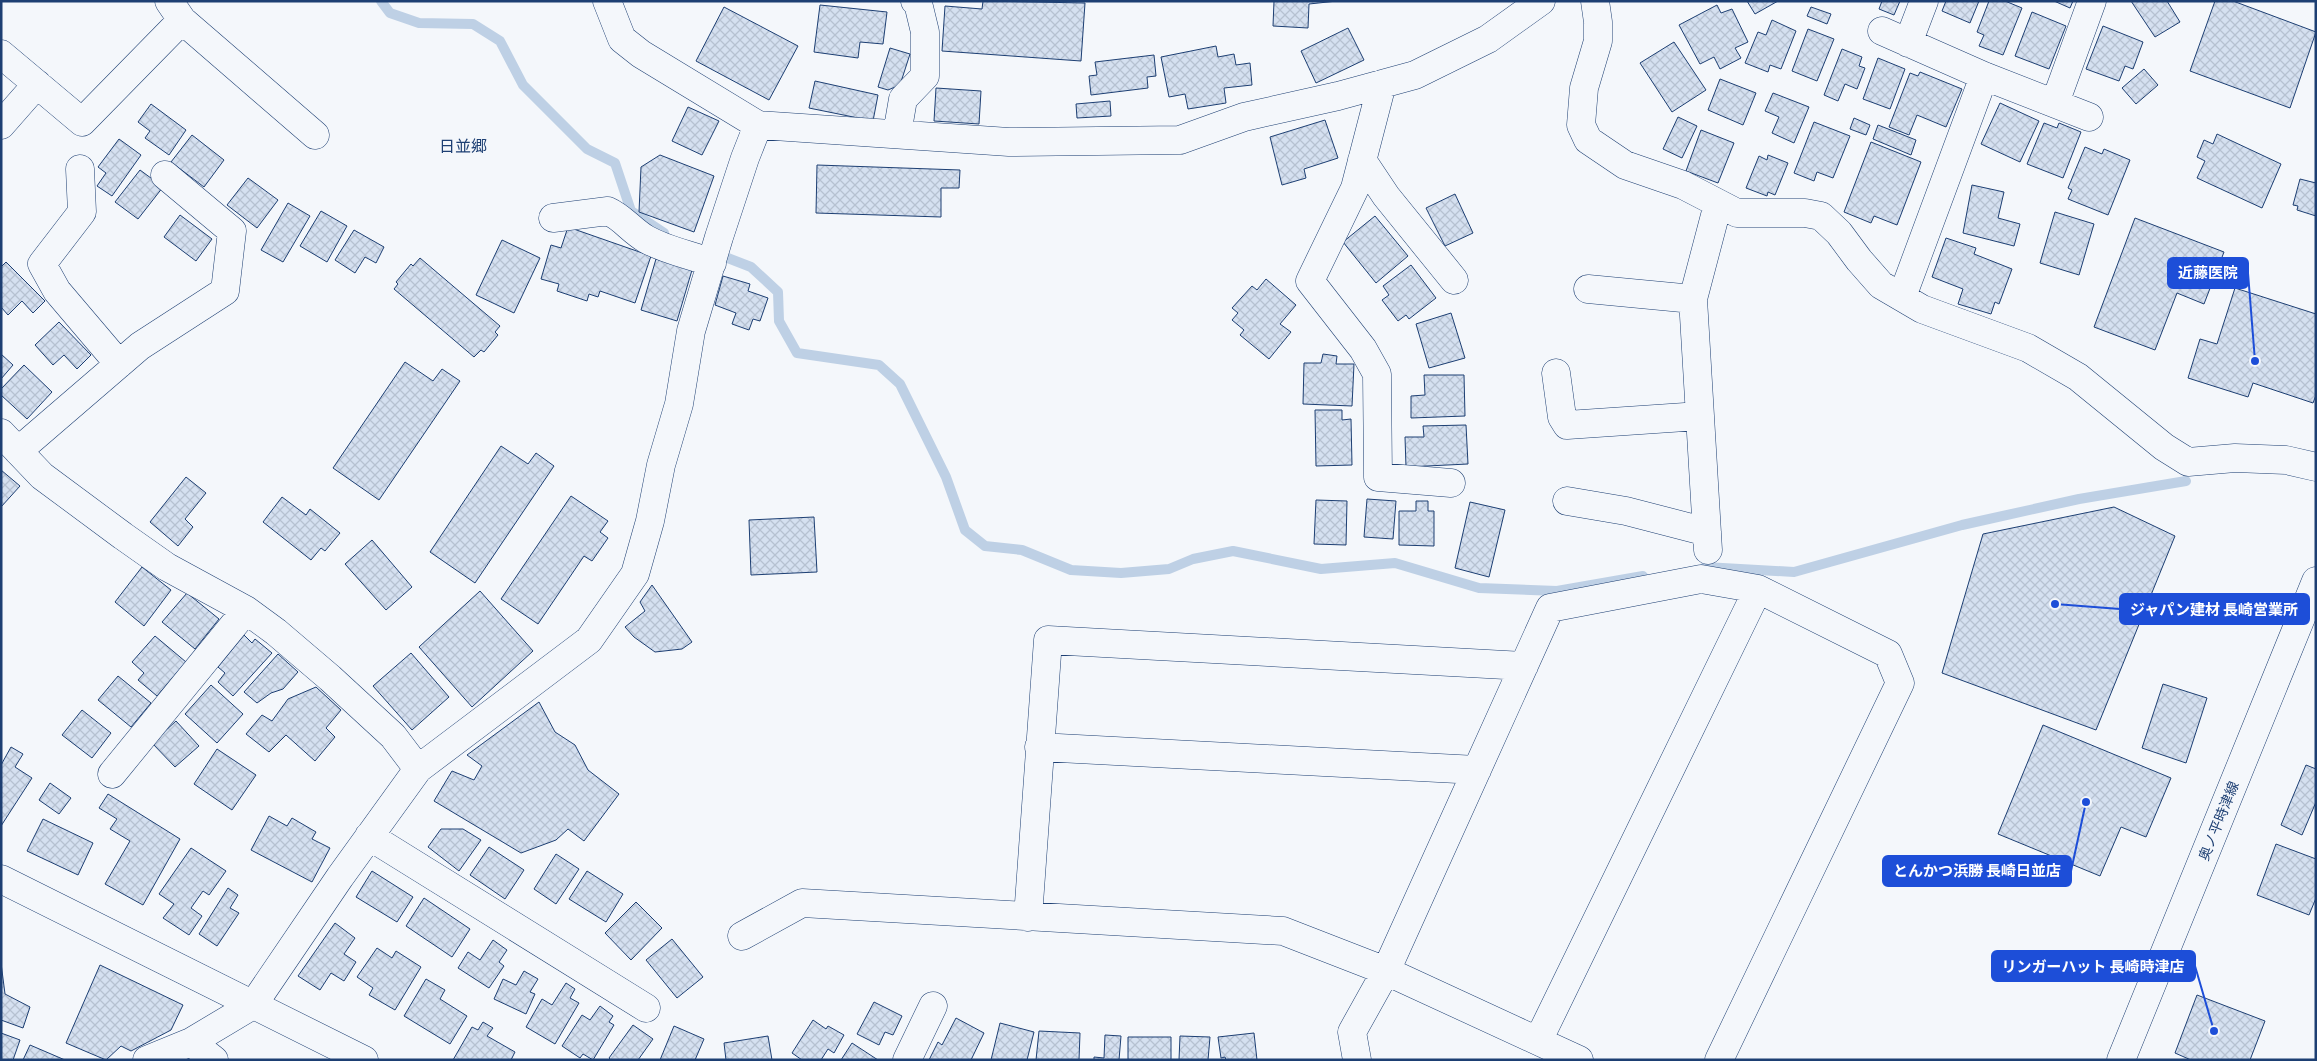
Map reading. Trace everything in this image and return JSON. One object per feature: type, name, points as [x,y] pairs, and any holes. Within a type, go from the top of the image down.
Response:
[{"type":"street","points":[[607,1],[622,39],[641,54],[758,126],[1009,142],[1180,140],[1244,118],[1415,75],[1488,39],[1541,1]]},
{"type":"street","points":[[897,134],[903,99],[924,76],[925,32],[918,3],[915,1]]},
{"type":"street","points":[[1595,1],[1598,41],[1584,88],[1581,124],[1588,140],[1625,165],[1683,185],[1737,214],[1805,213],[1821,216],[1839,233],[1881,285],[1922,309],[2028,348],[2078,376],[2164,447],[2188,462],[2235,458],[2286,460],[2316,467]]},
{"type":"street","points":[[1908,43],[1924,1]]},
{"type":"street","points":[[2055,103],[2092,1]]},
{"type":"street","points":[[1,54],[82,122],[176,11],[315,135]]},
{"type":"street","points":[[1882,31],[1984,76],[2089,117]]},
{"type":"street","points":[[1902,297],[1984,76]]},
{"type":"street","points":[[1,125],[37,84]]},
{"type":"street","points":[[1382,84],[1355,188],[1310,281],[1362,349],[1377,374],[1378,477],[1451,483]]},
{"type":"street","points":[[147,1060],[191,1042],[253,1005],[369,836],[418,769],[589,640],[635,574],[650,521],[661,465],[679,404],[691,331],[719,237],[745,158],[758,126]]},
{"type":"street","points":[[1362,160],[1386,196],[1454,280]]},
{"type":"street","points":[[80,169],[82,212],[42,264],[57,292],[118,364]]},
{"type":"street","points":[[166,175],[232,231],[225,291],[140,346],[10,442],[42,476],[159,562],[246,610],[276,632],[393,736],[418,769]]},
{"type":"street","points":[[1566,500],[1626,512],[1708,541],[1693,299],[1718,204]]},
{"type":"street","points":[[553,218],[608,211],[615,214],[647,240],[712,263]]},
{"type":"street","points":[[1588,289],[1693,299]]},
{"type":"street","points":[[1556,373],[1562,417],[1567,425],[1700,416]]},
{"type":"street","points":[[1357,1060],[1352,1032],[1386,971],[1550,608],[1701,579],[1758,590],[1888,654],[1900,682],[1719,1060]]},
{"type":"street","name":"奥ノ平時津線","points":[[2121,1060],[2316,581]]},
{"type":"street","points":[[1538,1041],[1758,590]]},
{"type":"street","points":[[112,774],[246,610]]},
{"type":"street","points":[[1028,917],[1048,640],[1524,666]]},
{"type":"street","points":[[1039,747],[1477,770]]},
{"type":"street","points":[[369,836],[646,1008]]},
{"type":"street","points":[[1,879],[364,1060]]},
{"type":"street","points":[[742,936],[802,903],[1283,932],[1386,971],[1579,1060]]},
{"type":"street","points":[[907,1060],[933,1006]]},
{"type":"street","points":[[191,1042],[214,1060]]},
{"type":"building","points":[[983,1],[1085,3],[1081,61],[942,51],[945,6],[982,9]]},
{"type":"building","points":[[1274,1],[1337,1],[1309,4],[1308,28],[1273,26]]},
{"type":"building","points":[[1747,1],[1778,1],[1755,14]]},
{"type":"building","points":[[1882,1],[1900,1],[1894,15],[1879,9]]},
{"type":"building","points":[[1946,1],[1979,1],[1970,23],[1942,11]]},
{"type":"building","points":[[1989,1],[2005,1],[2022,8],[2003,55],[1979,46],[1984,35],[1977,32]]},
{"type":"building","points":[[2054,1],[2073,1],[2070,8]]},
{"type":"building","points":[[2131,1],[2167,1],[2180,22],[2155,37]]},
{"type":"building","points":[[2215,1],[2233,1],[2316,32],[2290,108],[2190,71]]},
{"type":"building","points":[[820,5],[887,12],[883,44],[860,42],[858,58],[814,52]]},
{"type":"building","points":[[1717,5],[1721,13],[1732,9],[1748,42],[1735,48],[1741,58],[1720,69],[1714,57],[1700,64],[1679,25]]},
{"type":"building","points":[[724,7],[798,46],[769,100],[696,61]]},
{"type":"building","points":[[1811,7],[1831,14],[1827,24],[1807,16]]},
{"type":"building","points":[[2032,12],[2066,26],[2049,69],[2015,56]]},
{"type":"building","points":[[1772,20],[1796,31],[1781,69],[1770,65],[1768,72],[1745,63],[1758,32],[1766,35]]},
{"type":"building","points":[[2103,26],[2143,42],[2133,69],[2125,66],[2119,81],[2086,69]]},
{"type":"building","points":[[1348,28],[1364,60],[1316,83],[1301,51]]},
{"type":"building","points":[[1808,29],[1834,39],[1817,81],[1792,71]]},
{"type":"building","points":[[1674,42],[1706,90],[1672,112],[1640,63]]},
{"type":"building","points":[[1216,46],[1218,57],[1234,54],[1236,65],[1250,63],[1252,85],[1224,88],[1226,103],[1188,109],[1185,94],[1169,97],[1161,57]]},
{"type":"building","points":[[890,48],[910,54],[900,85],[888,90],[878,87]]},
{"type":"building","points":[[1842,49],[1862,57],[1859,66],[1865,68],[1857,89],[1845,84],[1838,101],[1824,95]]},
{"type":"building","points":[[1154,55],[1156,76],[1147,77],[1148,88],[1091,95],[1089,76],[1097,75],[1095,62]]},
{"type":"building","points":[[1878,58],[1905,69],[1890,109],[1863,99]]},
{"type":"building","points":[[2144,69],[2158,85],[2136,104],[2122,88]]},
{"type":"building","points":[[1920,72],[1962,89],[1946,127],[1917,115],[1909,135],[1889,127],[1910,73],[1918,76]]},
{"type":"building","points":[[1720,79],[1756,93],[1743,125],[1708,110]]},
{"type":"building","points":[[815,81],[878,95],[873,121],[809,108]]},
{"type":"building","points":[[936,88],[981,91],[979,124],[934,121]]},
{"type":"building","points":[[1773,93],[1809,107],[1794,143],[1772,133],[1779,117],[1765,111]]},
{"type":"building","points":[[1110,101],[1111,116],[1077,118],[1076,104]]},
{"type":"building","points":[[2000,103],[2039,121],[2020,162],[1981,144]]},
{"type":"building","points":[[151,104],[186,130],[169,155],[145,138],[150,131],[138,122]]},
{"type":"building","points":[[688,107],[719,121],[702,155],[672,141]]},
{"type":"building","points":[[1678,117],[1697,126],[1682,158],[1663,149]]},
{"type":"building","points":[[1854,118],[1870,125],[1866,135],[1850,129]]},
{"type":"building","points":[[1325,120],[1338,158],[1304,169],[1306,178],[1282,185],[1270,137]]},
{"type":"building","points":[[1814,122],[1850,136],[1833,178],[1817,172],[1814,181],[1794,173]]},
{"type":"building","points":[[2044,123],[2057,128],[2059,123],[2081,132],[2063,178],[2027,164]]},
{"type":"building","points":[[1878,125],[1916,140],[1911,155],[1873,139]]},
{"type":"building","points":[[1701,130],[1734,143],[1718,183],[1686,171]]},
{"type":"building","points":[[2217,134],[2281,164],[2262,208],[2197,178],[2205,161],[2197,157],[2204,140],[2213,144]]},
{"type":"building","points":[[192,135],[224,160],[204,187],[171,162]]},
{"type":"building","points":[[119,139],[141,155],[112,196],[97,186],[106,173],[98,167]]},
{"type":"building","points":[[1871,142],[1921,162],[1897,225],[1874,216],[1871,223],[1844,212]]},
{"type":"building","points":[[2085,147],[2102,154],[2104,149],[2130,160],[2108,215],[2068,199],[2072,190],[2068,188]]},
{"type":"building","points":[[660,155],[714,176],[694,232],[639,212],[641,167]]},
{"type":"building","points":[[1768,155],[1788,163],[1775,195],[1768,192],[1767,196],[1746,188],[1759,156],[1767,160]]},
{"type":"building","points":[[817,165],[960,170],[959,188],[941,188],[941,217],[816,213]]},
{"type":"building","points":[[140,170],[163,187],[138,219],[115,202]]},
{"type":"building","points":[[248,178],[278,200],[257,228],[227,205]]},
{"type":"building","points":[[2300,179],[2316,183],[2316,216],[2297,210],[2298,206],[2293,205]]},
{"type":"building","points":[[1972,185],[2004,192],[1998,218],[2020,224],[2014,246],[1963,233]]},
{"type":"building","points":[[1455,194],[1473,233],[1445,246],[1426,208]]},
{"type":"building","points":[[288,203],[310,216],[283,262],[261,250]]},
{"type":"building","points":[[321,211],[347,226],[327,262],[300,246]]},
{"type":"building","points":[[2055,212],[2094,224],[2079,275],[2040,263]]},
{"type":"building","points":[[180,215],[212,239],[196,261],[164,237]]},
{"type":"building","points":[[1375,216],[1408,256],[1376,283],[1343,242]]},
{"type":"building","points":[[2135,218],[2224,252],[2204,304],[2177,293],[2155,350],[2094,327]]},
{"type":"building","points":[[568,227],[651,256],[635,303],[600,291],[598,297],[589,294],[587,301],[557,291],[559,284],[541,279],[551,245],[561,248]]},
{"type":"building","points":[[354,230],[384,247],[376,263],[365,257],[355,273],[335,260]]},
{"type":"building","points":[[1946,238],[1976,248],[1974,254],[2012,269],[1999,304],[1995,302],[1991,314],[1958,304],[1963,289],[1932,277]]},
{"type":"building","points":[[502,240],[540,258],[514,313],[476,295]]},
{"type":"building","points":[[420,258],[500,326],[495,332],[498,335],[484,352],[481,350],[474,357],[394,289],[398,284],[396,282],[411,264],[413,266]]},
{"type":"building","points":[[656,259],[692,270],[677,321],[641,310]]},
{"type":"building","points":[[6,262],[45,301],[33,313],[22,301],[8,315],[1,307],[1,267]]},
{"type":"building","points":[[1411,265],[1436,298],[1409,319],[1406,315],[1398,321],[1382,300],[1389,295],[1383,286]]},
{"type":"building","points":[[723,276],[750,284],[748,291],[768,298],[760,321],[753,319],[749,330],[732,324],[736,313],[715,305]]},
{"type":"building","points":[[1266,279],[1296,305],[1280,324],[1291,332],[1269,359],[1240,335],[1244,330],[1232,320],[1238,313],[1232,308],[1252,286],[1257,290]]},
{"type":"building","points":[[2235,288],[2316,314],[2316,395],[2313,403],[2253,383],[2248,397],[2188,378],[2200,339],[2217,344]]},
{"type":"building","points":[[1451,313],[1465,358],[1429,368],[1416,324]]},
{"type":"building","points":[[59,322],[91,355],[77,369],[64,355],[53,365],[35,345]]},
{"type":"building","points":[[1,354],[13,365],[1,379]]},
{"type":"building","points":[[1323,354],[1337,356],[1336,364],[1354,364],[1352,406],[1303,404],[1304,363],[1321,363]]},
{"type":"building","points":[[405,362],[433,381],[442,369],[460,381],[379,500],[333,468]]},
{"type":"building","points":[[24,365],[52,392],[27,419],[1,395],[1,389]]},
{"type":"building","points":[[1424,375],[1464,375],[1465,416],[1411,418],[1411,396],[1425,395]]},
{"type":"building","points":[[1315,410],[1342,410],[1342,420],[1351,419],[1352,465],[1316,466]]},
{"type":"building","points":[[1466,425],[1468,464],[1406,467],[1405,437],[1424,437],[1423,426]]},
{"type":"building","points":[[501,446],[528,464],[536,453],[554,466],[475,583],[430,552]]},
{"type":"building","points":[[1,470],[20,486],[1,507]]},
{"type":"building","points":[[186,477],[206,493],[185,519],[193,527],[178,546],[150,522]]},
{"type":"building","points":[[571,496],[608,521],[600,532],[608,538],[592,561],[584,556],[538,624],[501,599]]},
{"type":"building","points":[[282,497],[306,515],[310,509],[340,533],[325,551],[321,548],[311,560],[263,522]]},
{"type":"building","points":[[1367,499],[1396,501],[1393,539],[1364,537]]},
{"type":"building","points":[[1316,500],[1347,501],[1346,545],[1314,544]]},
{"type":"building","points":[[1416,501],[1428,501],[1428,511],[1434,511],[1434,546],[1399,545],[1399,511],[1416,511]]},
{"type":"building","points":[[1470,502],[1505,510],[1489,577],[1455,568]]},
{"type":"building","points":[[2114,507],[2175,536],[2096,730],[1942,673],[1983,534]]},
{"type":"building","points":[[814,517],[817,572],[751,575],[749,520]]},
{"type":"building","points":[[372,540],[412,587],[386,610],[345,564]]},
{"type":"building","points":[[142,567],[171,590],[144,626],[115,602]]},
{"type":"building","points":[[652,585],[692,642],[682,649],[655,652],[634,637],[625,627],[645,611],[640,602]]},
{"type":"building","points":[[480,591],[533,651],[472,707],[419,647]]},
{"type":"building","points":[[187,593],[219,619],[195,649],[162,622]]},
{"type":"building","points":[[244,635],[252,643],[255,639],[272,653],[233,696],[218,682],[225,673],[218,667]]},
{"type":"building","points":[[155,636],[186,662],[157,696],[138,680],[144,673],[132,662]]},
{"type":"building","points":[[411,653],[449,697],[412,730],[373,686]]},
{"type":"building","points":[[278,654],[298,672],[283,689],[271,693],[257,703],[244,692]]},
{"type":"building","points":[[118,676],[151,703],[131,727],[98,700]]},
{"type":"building","points":[[2163,684],[2207,698],[2186,763],[2142,748]]},
{"type":"building","points":[[211,685],[243,714],[217,743],[185,714]]},
{"type":"building","points":[[316,687],[341,710],[326,728],[335,737],[315,761],[286,735],[269,752],[246,734],[262,715],[272,721],[288,699]]},
{"type":"building","points":[[539,702],[555,732],[575,745],[588,770],[619,794],[584,841],[568,829],[556,840],[521,853],[434,801],[452,771],[474,780],[482,766],[467,755]]},
{"type":"building","points":[[82,710],[111,733],[92,758],[62,735]]},
{"type":"building","points":[[176,721],[199,746],[175,767],[152,743]]},
{"type":"building","points":[[2043,725],[2171,778],[2146,837],[2121,827],[2100,876],[1998,834]]},
{"type":"building","points":[[11,747],[23,754],[15,767],[32,778],[1,826],[1,765]]},
{"type":"building","points":[[217,749],[256,775],[232,810],[194,784]]},
{"type":"building","points":[[2306,765],[2316,769],[2316,802],[2302,835],[2281,825]]},
{"type":"building","points":[[50,783],[71,798],[59,814],[39,800]]},
{"type":"building","points":[[108,794],[180,839],[143,905],[105,884],[130,841],[110,829],[117,819],[99,808]]},
{"type":"building","points":[[269,816],[287,826],[292,818],[316,832],[312,839],[330,848],[312,882],[251,850]]},
{"type":"building","points":[[43,819],[93,843],[78,875],[27,851]]},
{"type":"building","points":[[441,829],[463,829],[481,840],[459,871],[428,847]]},
{"type":"building","points":[[2276,844],[2316,859],[2316,898],[2309,915],[2257,895]]},
{"type":"building","points":[[489,847],[524,870],[505,899],[470,875]]},
{"type":"building","points":[[191,848],[226,871],[209,895],[203,891],[191,908],[202,916],[189,935],[163,918],[174,904],[159,894]]},
{"type":"building","points":[[556,854],[579,869],[556,904],[534,889]]},
{"type":"building","points":[[372,871],[413,897],[397,922],[356,897]]},
{"type":"building","points":[[587,871],[623,894],[606,922],[569,899]]},
{"type":"building","points":[[228,888],[238,895],[230,908],[239,913],[217,946],[199,934]]},
{"type":"building","points":[[424,898],[470,929],[452,957],[406,926]]},
{"type":"building","points":[[636,902],[662,928],[631,960],[605,933]]},
{"type":"building","points":[[335,923],[355,938],[344,954],[356,962],[344,981],[331,973],[320,990],[298,976]]},
{"type":"building","points":[[672,939],[703,977],[677,998],[646,960]]},
{"type":"building","points":[[493,940],[507,950],[499,962],[504,966],[489,988],[458,968],[468,952],[480,960]]},
{"type":"building","points":[[377,948],[392,958],[396,951],[421,967],[395,1010],[369,995],[373,988],[357,977]]},
{"type":"building","points":[[1,963],[5,994],[30,1007],[23,1028],[1,1020]]},
{"type":"building","points":[[100,965],[183,1005],[171,1030],[131,1051],[121,1046],[106,1060],[66,1043]]},
{"type":"building","points":[[524,971],[538,979],[530,992],[535,994],[526,1014],[494,999],[503,979],[516,985]]},
{"type":"building","points":[[426,979],[445,990],[440,999],[467,1016],[450,1044],[404,1016]]},
{"type":"building","points":[[566,983],[575,989],[570,998],[579,1003],[555,1044],[526,1027],[542,999],[552,1005]]},
{"type":"building","points":[[2197,995],[2265,1021],[2250,1060],[2191,1060],[2175,1053]]},
{"type":"building","points":[[874,1002],[902,1016],[893,1035],[885,1032],[879,1045],[857,1034]]},
{"type":"building","points":[[600,1006],[613,1016],[609,1022],[614,1025],[593,1060],[583,1054],[580,1058],[562,1046],[582,1015],[590,1020]]},
{"type":"building","points":[[956,1018],[984,1033],[971,1060],[929,1060],[938,1042],[942,1045]]},
{"type":"building","points":[[813,1020],[826,1029],[828,1026],[844,1035],[834,1053],[828,1049],[821,1060],[802,1060],[792,1053]]},
{"type":"building","points":[[483,1022],[493,1028],[487,1036],[515,1052],[511,1060],[453,1060],[472,1027],[478,1030]]},
{"type":"building","points":[[1000,1023],[1034,1032],[1027,1060],[991,1060]]},
{"type":"building","points":[[633,1025],[653,1039],[638,1060],[611,1060],[609,1058]]},
{"type":"building","points":[[674,1026],[704,1039],[695,1060],[660,1060]]},
{"type":"building","points":[[1039,1031],[1080,1033],[1079,1060],[1036,1060]]},
{"type":"building","points":[[1,1033],[20,1040],[13,1060],[1,1060]]},
{"type":"building","points":[[1254,1033],[1257,1060],[1226,1060],[1225,1057],[1221,1058],[1218,1037]]},
{"type":"building","points":[[1105,1035],[1121,1036],[1119,1060],[1094,1060],[1094,1057],[1104,1058]]},
{"type":"building","points":[[768,1036],[772,1060],[726,1060],[724,1043]]},
{"type":"building","points":[[1180,1036],[1210,1037],[1208,1060],[1179,1060]]},
{"type":"building","points":[[1128,1037],[1171,1037],[1171,1060],[1128,1060]]},
{"type":"building","points":[[852,1043],[878,1060],[841,1060]]},
{"type":"building","points":[[30,1045],[65,1060],[23,1060]]},
{"type":"waterway","points":[[381,1],[390,13],[419,23],[473,24],[500,41],[523,85],[587,149],[615,163],[631,211],[664,233]]},
{"type":"waterway","points":[[715,253],[751,267],[778,292],[779,321],[797,353],[879,365],[900,384],[946,477],[965,530],[985,546],[1022,550],[1071,570],[1121,573],[1169,569],[1193,559],[1233,551],[1321,569],[1395,563],[1479,588],[1557,591],[1643,576]]},
{"type":"waterway","points":[[1705,567],[1794,572],[1962,525],[2079,499],[2186,481]]},
{"type":"place","name":"近藤医院","points":[[2255,361]]},
{"type":"place","name":"ジャパン建材 長崎営業所","points":[[2055,604]]},
{"type":"place","name":"とんかつ浜勝 長崎日並店","points":[[2086,802]]},
{"type":"place","name":"リンガーハット 長崎時津店","points":[[2214,1031]]},
{"type":"district","name":"日並郷","points":[[463,146]]}]
